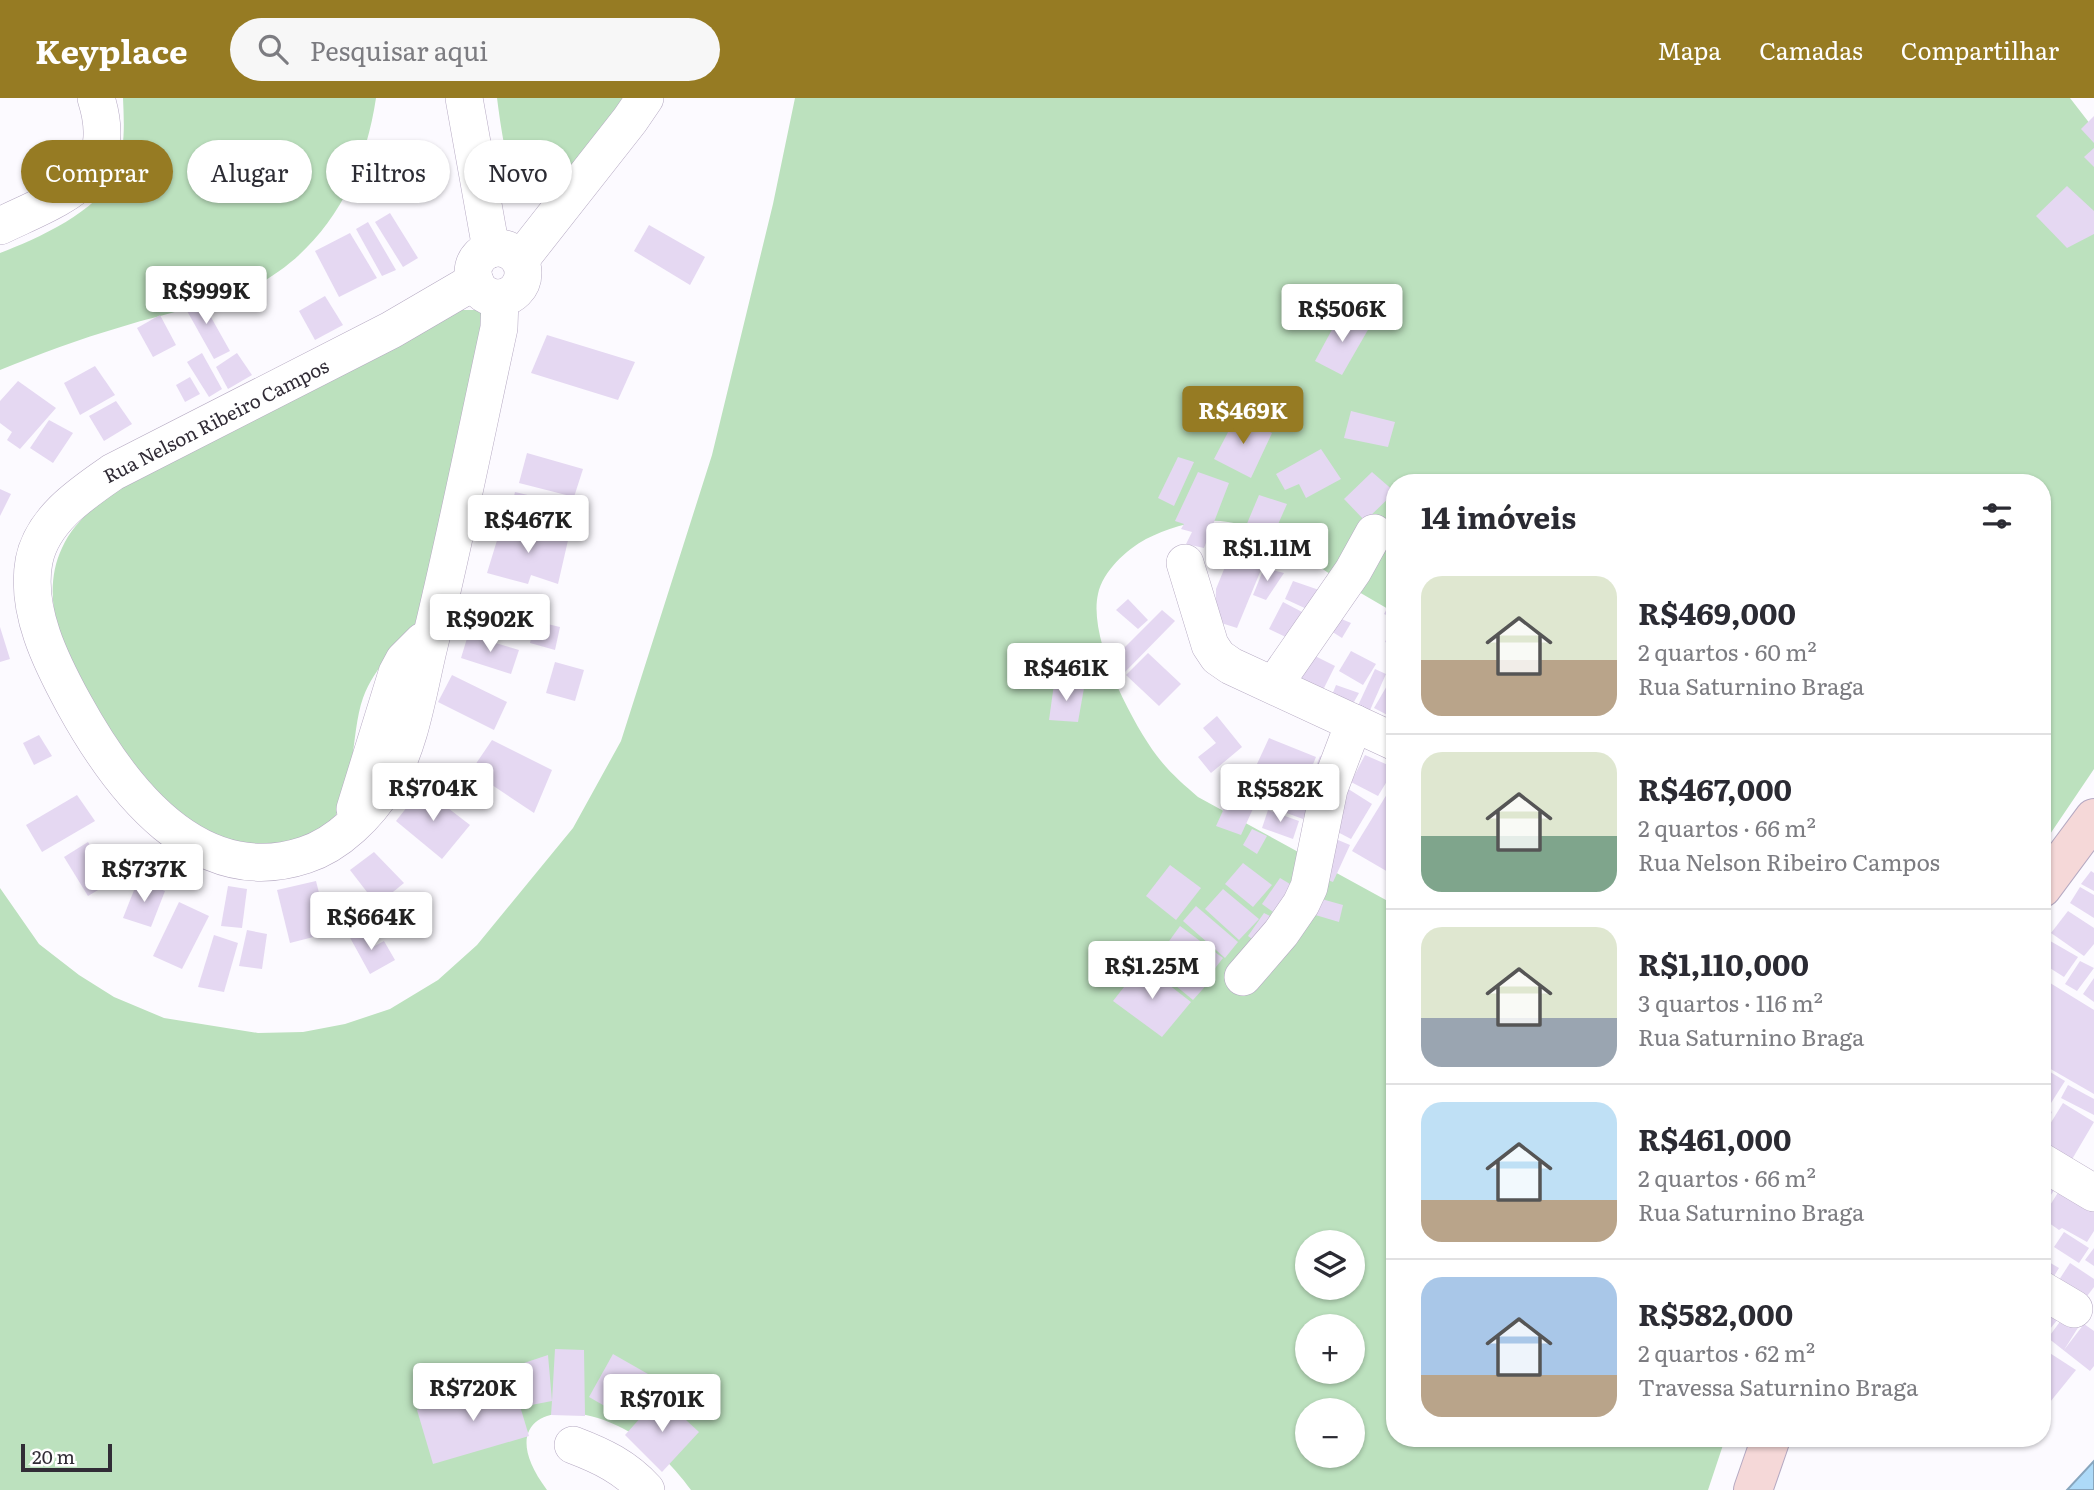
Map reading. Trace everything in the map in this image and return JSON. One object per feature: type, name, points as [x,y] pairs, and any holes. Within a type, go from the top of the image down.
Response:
[{"type":"main road","points":[[2051,877],[2090,831]]},
{"type":"main road","points":[[1754,1490],[1768,1447]]},
{"type":"street","points":[[0,226],[52,201],[87,177],[101,149],[103,133],[96,98]]},
{"type":"street","name":"Rua Nelson Ribeiro Campos","points":[[464,98],[497,272],[499,328],[410,724],[387,783],[371,807],[332,842],[315,852],[271,863],[243,862],[217,855],[169,827],[129,788],[94,740],[62,683],[50,657],[34,597],[34,559],[48,528],[60,513],[113,472],[380,336],[497,272],[630,120],[645,98]]},
{"type":"street","points":[[1274,685],[1346,581],[1374,533]]},
{"type":"street","points":[[1185,563],[1210,645],[1218,657],[1231,666],[1386,738]]},
{"type":"street","points":[[1242,977],[1280,933],[1301,904],[1309,887],[1329,789],[1354,723]]},
{"type":"street","points":[[2051,1167],[2094,1193]]},
{"type":"street","points":[[2051,1295],[2074,1309]]},
{"type":"street","points":[[573,1445],[601,1455],[619,1466],[646,1490]]},
{"type":"green space","points":[[123,98],[376,98],[367,140],[326,140],[326,203],[340,203],[313,241],[290,263],[264,281],[230,298],[105,332],[0,370],[0,253],[48,232],[92,203],[173,203],[173,140],[123,140]]},
{"type":"green space","points":[[497,98],[629,98],[572,180],[572,140],[504,140]]},
{"type":"green space","points":[[795,98],[2070,98],[2094,129],[2094,769],[2051,833],[2051,474],[1386,474],[1386,608],[1267,535],[1242,525],[1218,521],[1175,527],[1138,544],[1110,569],[1098,594],[1099,633],[1114,678],[1135,722],[1171,773],[1198,797],[1386,900],[1386,1447],[1722,1447],[1708,1490],[691,1490],[667,1462],[639,1438],[595,1417],[573,1413],[554,1414],[539,1420],[529,1430],[527,1445],[532,1465],[547,1490],[0,1490],[0,888],[39,944],[79,975],[114,997],[164,1018],[258,1033],[303,1032],[345,1024],[390,1009],[438,980],[477,945],[573,828],[621,741],[712,455],[773,204]]},
{"type":"green space","points":[[457,310],[476,310],[488,317],[425,620],[389,655],[368,686],[359,714],[351,769],[341,805],[333,819],[321,831],[287,843],[244,844],[203,829],[166,805],[130,772],[84,694],[63,646],[56,621],[54,572],[62,548],[86,515],[107,497],[142,474]]},
{"type":"water","points":[[2094,1461],[2094,1490],[2067,1490]]},
{"type":"building","points":[[2094,116],[2094,143],[2081,129]]},
{"type":"building","points":[[2094,148],[2094,167],[2084,157]]},
{"type":"building","points":[[2067,186],[2094,211],[2094,234],[2067,248],[2036,216]]},
{"type":"building","points":[[390,213],[418,258],[403,267],[375,222]]},
{"type":"building","points":[[368,222],[396,270],[382,276],[356,229]]},
{"type":"building","points":[[649,225],[705,257],[690,285],[634,251]]},
{"type":"building","points":[[350,233],[377,278],[339,297],[315,251]]},
{"type":"building","points":[[198,294],[230,351],[214,359],[182,302]]},
{"type":"building","points":[[325,296],[343,325],[315,340],[299,311]]},
{"type":"building","points":[[1341,313],[1369,328],[1342,375],[1315,361]]},
{"type":"building","points":[[160,315],[176,345],[153,357],[137,328]]},
{"type":"building","points":[[547,335],[635,362],[618,400],[531,373]]},
{"type":"building","points":[[202,353],[222,389],[209,397],[187,362]]},
{"type":"building","points":[[237,353],[252,375],[228,389],[216,367]]},
{"type":"building","points":[[95,366],[115,395],[80,415],[64,383]]},
{"type":"building","points":[[190,377],[200,394],[185,402],[176,385]]},
{"type":"building","points":[[18,381],[56,408],[20,449],[7,440],[12,432],[0,423],[0,401]]},
{"type":"building","points":[[116,401],[132,424],[104,441],[89,416]]},
{"type":"building","points":[[1351,411],[1395,422],[1388,447],[1344,438]]},
{"type":"building","points":[[1237,415],[1272,433],[1251,478],[1214,459]]},
{"type":"building","points":[[49,420],[73,433],[53,463],[30,448]]},
{"type":"building","points":[[1321,449],[1341,479],[1306,498],[1299,484],[1285,490],[1276,474]]},
{"type":"building","points":[[527,453],[583,469],[574,497],[519,483]]},
{"type":"building","points":[[1178,457],[1194,462],[1174,506],[1158,498]]},
{"type":"building","points":[[1198,472],[1229,483],[1204,548],[1186,544],[1192,532],[1181,529],[1184,524],[1175,521]]},
{"type":"building","points":[[1372,472],[1386,484],[1386,501],[1365,521],[1344,499]]},
{"type":"building","points":[[0,489],[11,494],[0,516]]},
{"type":"building","points":[[515,492],[566,504],[558,530],[509,516]]},
{"type":"building","points":[[1259,495],[1287,504],[1264,556],[1238,545]]},
{"type":"building","points":[[502,524],[569,536],[558,584],[531,575],[528,584],[487,573]]},
{"type":"building","points":[[1231,552],[1263,565],[1237,628],[1215,621],[1216,589]]},
{"type":"building","points":[[1264,568],[1284,573],[1266,600],[1253,595]]},
{"type":"building","points":[[1293,581],[1322,591],[1309,610],[1285,599]]},
{"type":"building","points":[[1128,599],[1148,620],[1138,629],[1116,610]]},
{"type":"building","points":[[1283,602],[1306,614],[1292,640],[1269,629]]},
{"type":"building","points":[[1162,610],[1175,621],[1124,673],[1111,661]]},
{"type":"building","points":[[1339,618],[1351,623],[1342,638],[1331,631]]},
{"type":"building","points":[[535,621],[560,627],[555,650],[530,643]]},
{"type":"building","points":[[0,627],[10,659],[0,662]]},
{"type":"building","points":[[468,635],[519,650],[511,674],[461,658]]},
{"type":"building","points":[[1305,651],[1335,666],[1323,690],[1288,674]]},
{"type":"building","points":[[1351,651],[1376,664],[1363,685],[1339,671]]},
{"type":"building","points":[[1148,653],[1181,684],[1159,706],[1126,675]]},
{"type":"building","points":[[555,662],[584,670],[575,701],[546,693]]},
{"type":"building","points":[[1375,669],[1386,674],[1367,717],[1355,712]]},
{"type":"building","points":[[452,675],[507,702],[494,730],[438,702]]},
{"type":"building","points":[[1054,684],[1084,688],[1078,722],[1049,720]]},
{"type":"building","points":[[1336,685],[1359,693],[1350,709],[1330,700]]},
{"type":"building","points":[[1386,687],[1386,714],[1374,708]]},
{"type":"building","points":[[1217,716],[1242,747],[1211,773],[1198,757],[1216,743],[1203,728]]},
{"type":"building","points":[[39,735],[52,756],[34,765],[23,743]]},
{"type":"building","points":[[1269,738],[1316,757],[1300,796],[1251,777]]},
{"type":"building","points":[[492,740],[552,770],[534,813],[471,771]]},
{"type":"building","points":[[1365,755],[1386,764],[1386,783],[1378,796],[1351,782]]},
{"type":"building","points":[[1320,756],[1333,760],[1317,803],[1303,800]]},
{"type":"building","points":[[1238,778],[1262,789],[1241,835],[1216,826]]},
{"type":"building","points":[[1342,785],[1372,804],[1351,839],[1330,828]]},
{"type":"building","points":[[422,788],[470,825],[442,859],[396,821]]},
{"type":"building","points":[[1272,792],[1309,804],[1303,819],[1267,806]]},
{"type":"building","points":[[77,795],[95,821],[42,852],[26,825]]},
{"type":"building","points":[[1386,796],[1386,871],[1352,851]]},
{"type":"building","points":[[1268,810],[1299,821],[1293,839],[1262,828]]},
{"type":"building","points":[[1252,829],[1267,836],[1257,854],[1243,845]]},
{"type":"building","points":[[1331,837],[1350,845],[1333,882],[1320,877]]},
{"type":"building","points":[[88,842],[113,881],[88,896],[64,857]]},
{"type":"building","points":[[374,852],[404,883],[377,905],[350,870]]},
{"type":"building","points":[[1243,863],[1272,885],[1253,907],[1225,884]]},
{"type":"building","points":[[1170,865],[1201,888],[1176,920],[1146,896]]},
{"type":"building","points":[[2091,871],[2094,873],[2094,891],[2081,884]]},
{"type":"building","points":[[1280,878],[1295,887],[1276,914],[1262,904]]},
{"type":"building","points":[[138,880],[165,891],[151,927],[123,918]]},
{"type":"building","points":[[316,881],[329,933],[290,943],[277,890]]},
{"type":"building","points":[[228,886],[247,889],[242,928],[221,926]]},
{"type":"building","points":[[2080,887],[2094,895],[2094,918],[2070,903]]},
{"type":"building","points":[[1223,889],[1259,919],[1239,940],[1205,909]]},
{"type":"building","points":[[360,895],[373,912],[344,929],[333,909]]},
{"type":"building","points":[[1318,898],[1343,905],[1339,922],[1312,914]]},
{"type":"building","points":[[179,902],[209,916],[182,969],[153,956]]},
{"type":"building","points":[[1196,906],[1238,942],[1225,958],[1183,921]]},
{"type":"building","points":[[2068,911],[2094,928],[2094,944],[2084,956],[2051,933]]},
{"type":"building","points":[[1264,913],[1270,916],[1262,946],[1248,936]]},
{"type":"building","points":[[1180,926],[1223,958],[1209,976],[1167,944]]},
{"type":"building","points":[[359,928],[371,948],[384,941],[395,960],[370,974],[348,934]]},
{"type":"building","points":[[247,930],[267,934],[262,969],[239,966]]},
{"type":"building","points":[[214,935],[238,943],[224,992],[198,987]]},
{"type":"building","points":[[2051,941],[2078,957],[2064,977],[2051,969]]},
{"type":"building","points":[[1162,945],[1210,981],[1193,1000],[1148,963]]},
{"type":"building","points":[[2080,961],[2094,968],[2077,991],[2065,984]]},
{"type":"building","points":[[1142,964],[1191,1002],[1162,1037],[1113,1001]]},
{"type":"building","points":[[2094,978],[2094,1002],[2083,994]]},
{"type":"building","points":[[2051,984],[2094,1010],[2094,1094],[2051,1069]]},
{"type":"building","points":[[2051,1072],[2065,1081],[2051,1103]]},
{"type":"building","points":[[2068,1085],[2094,1099],[2094,1115],[2061,1098]]},
{"type":"building","points":[[2063,1103],[2094,1122],[2071,1161],[2051,1150],[2051,1122]]},
{"type":"building","points":[[2051,1182],[2057,1186],[2051,1195]]},
{"type":"building","points":[[2064,1183],[2094,1201],[2094,1231],[2087,1242],[2051,1224],[2051,1204]]},
{"type":"building","points":[[2064,1232],[2089,1248],[2079,1263],[2054,1247]]},
{"type":"building","points":[[2094,1248],[2094,1266],[2085,1260]]},
{"type":"building","points":[[2051,1263],[2059,1268],[2051,1281]]},
{"type":"building","points":[[2070,1263],[2094,1279],[2094,1287],[2084,1300],[2057,1283]]},
{"type":"building","points":[[2051,1305],[2062,1314],[2051,1328]]},
{"type":"building","points":[[2067,1312],[2081,1323],[2064,1350],[2084,1324],[2094,1331],[2094,1366],[2090,1371],[2051,1340],[2051,1334]]},
{"type":"building","points":[[555,1349],[584,1350],[585,1416],[551,1415]]},
{"type":"building","points":[[613,1354],[648,1374],[622,1416],[589,1397]]},
{"type":"building","points":[[2051,1354],[2076,1370],[2051,1401]]},
{"type":"building","points":[[548,1355],[552,1401],[526,1406],[515,1366]]},
{"type":"building","points":[[513,1383],[529,1436],[433,1464],[417,1410]]},
{"type":"building","points":[[660,1396],[699,1432],[662,1472],[625,1435]]}]
